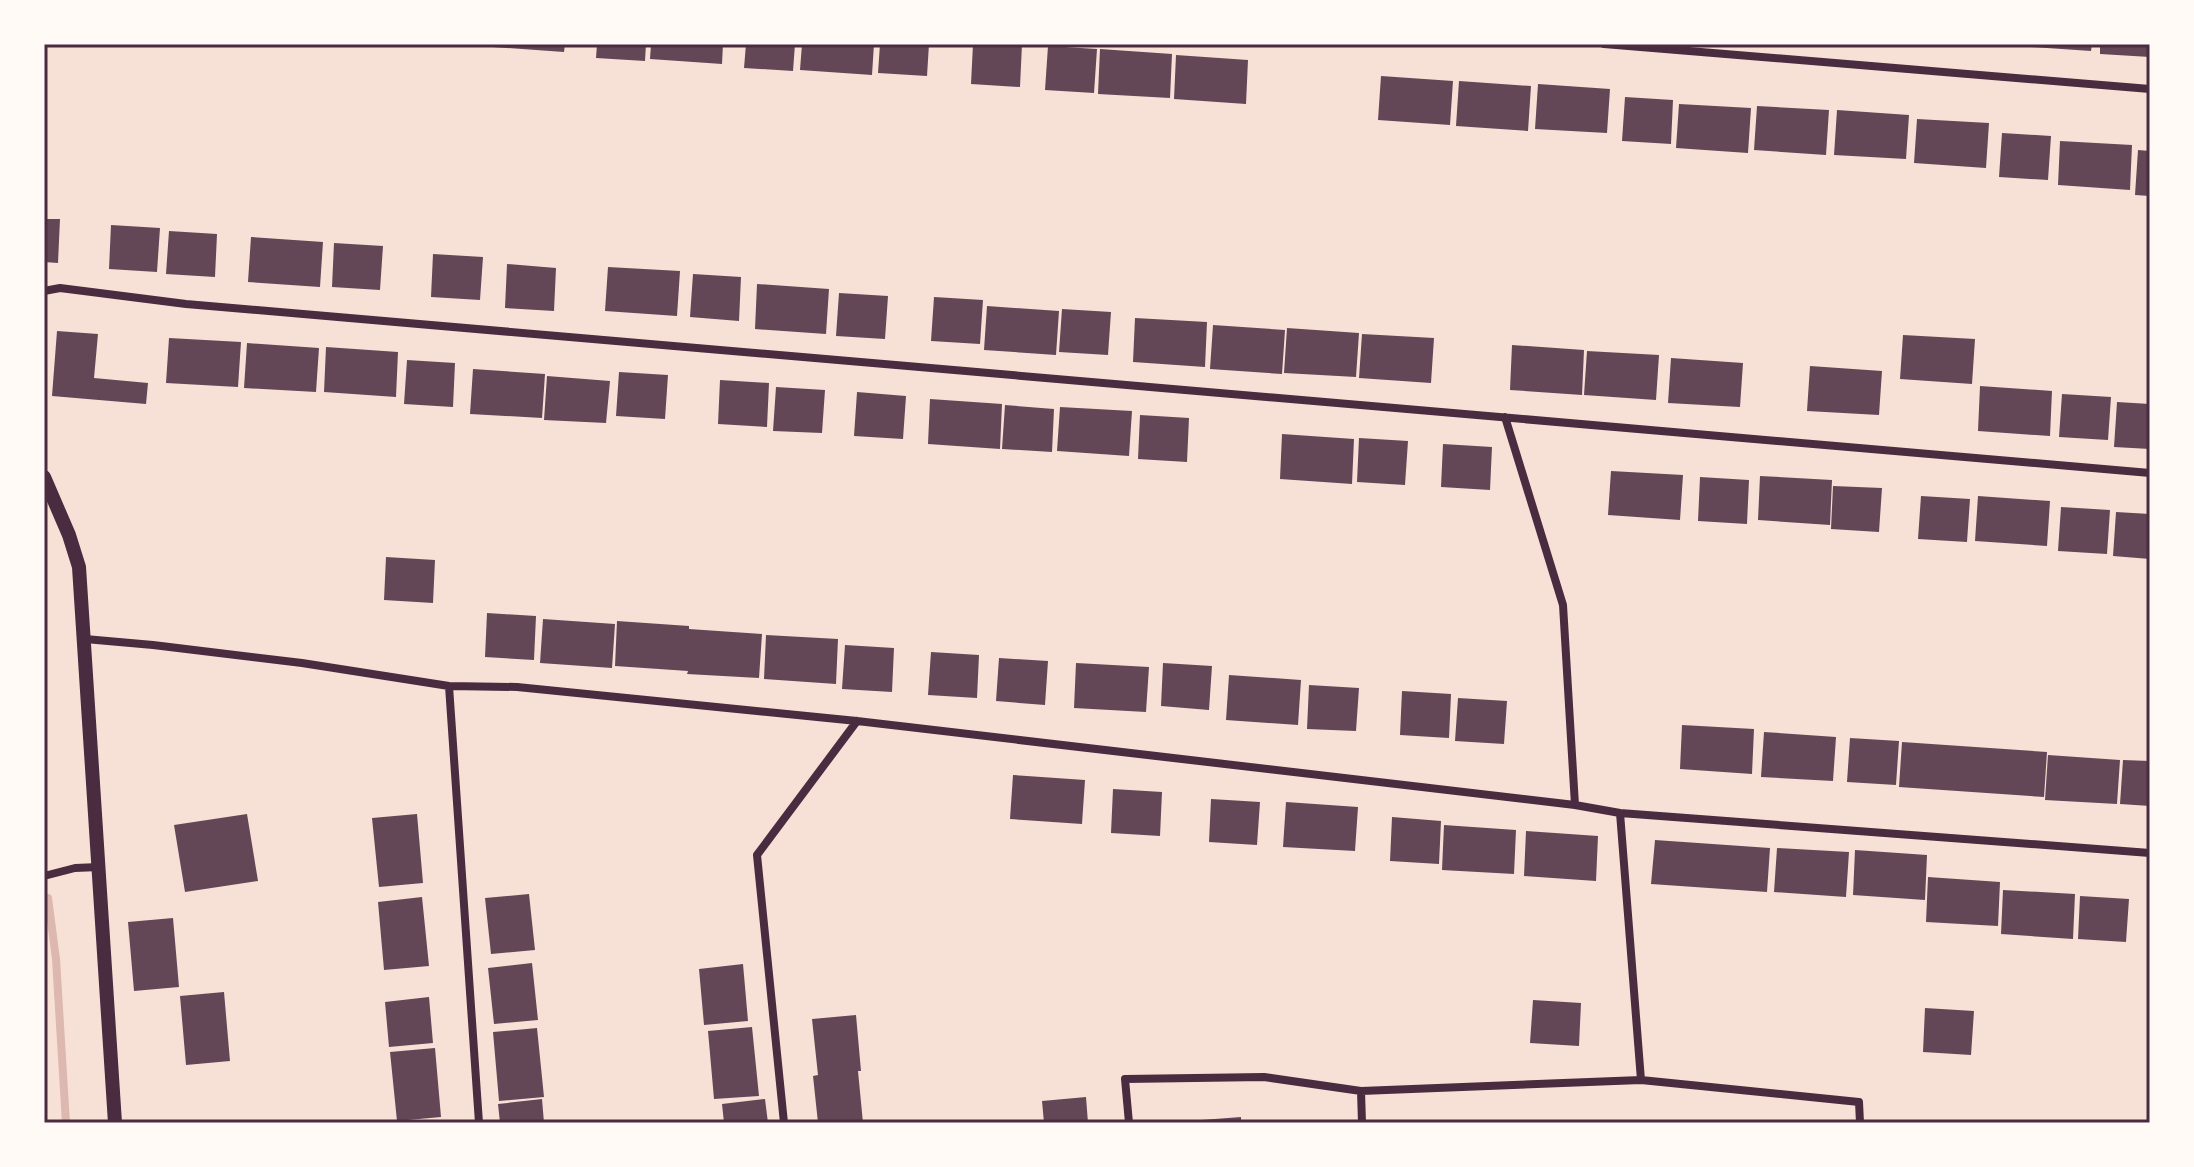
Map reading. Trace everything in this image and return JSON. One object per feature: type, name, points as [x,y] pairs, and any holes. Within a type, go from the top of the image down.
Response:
[{"type":"street","points":[[1604,44],[2150,89]]},
{"type":"street","points":[[44,291],[60,288],[186,304],[2150,473]]},
{"type":"street","points":[[1505,417],[1563,605],[1575,805]]},
{"type":"street","points":[[44,477],[79,567],[115,1123]]},
{"type":"street","points":[[85,639],[287,661],[449,686],[517,687],[857,721],[1575,805],[1620,813],[2150,853]]},
{"type":"street","points":[[449,686],[479,1123]]},
{"type":"street","points":[[784,1123],[757,855],[857,721]]},
{"type":"street","points":[[1620,813],[1641,1080]]},
{"type":"street","points":[[44,876],[75,868],[99,867]]},
{"type":"street","points":[[1129,1123],[1125,1079],[1264,1077],[1361,1091],[1641,1080],[1859,1102],[1860,1123]]},
{"type":"street","points":[[1361,1091],[1362,1123]]},
{"type":"building","points":[[492,44],[565,44],[564,52],[492,47]]},
{"type":"building","points":[[597,44],[646,44],[645,61],[596,58]]},
{"type":"building","points":[[651,44],[723,44],[722,64],[650,59]]},
{"type":"building","points":[[746,44],[795,44],[793,71],[744,68]]},
{"type":"building","points":[[802,44],[874,44],[872,75],[800,70]]},
{"type":"building","points":[[880,44],[929,44],[927,76],[878,73]]},
{"type":"building","points":[[973,44],[1022,44],[1020,87],[971,84]]},
{"type":"building","points":[[2015,44],[2092,44],[2091,51]]},
{"type":"building","points":[[2100,44],[2150,44],[2150,57],[2100,54]]},
{"type":"building","points":[[1048,46],[1097,49],[1094,93],[1045,90]]},
{"type":"building","points":[[1100,49],[1172,54],[1170,98],[1098,94]]},
{"type":"building","points":[[1176,55],[1248,60],[1246,104],[1174,99]]},
{"type":"building","points":[[1381,76],[1453,81],[1450,125],[1378,120]]},
{"type":"building","points":[[1459,81],[1531,86],[1528,131],[1456,126]]},
{"type":"building","points":[[1538,84],[1610,89],[1607,133],[1535,129]]},
{"type":"building","points":[[1625,97],[1673,100],[1671,144],[1622,141]]},
{"type":"building","points":[[1679,104],[1751,108],[1748,153],[1676,148]]},
{"type":"building","points":[[1757,106],[1829,110],[1826,155],[1754,150]]},
{"type":"building","points":[[1837,110],[1909,115],[1906,159],[1834,155]]},
{"type":"building","points":[[1917,119],[1989,123],[1986,168],[1914,163]]},
{"type":"building","points":[[2002,133],[2051,136],[2048,180],[1999,177]]},
{"type":"building","points":[[2060,141],[2132,145],[2130,190],[2058,185]]},
{"type":"building","points":[[2138,150],[2150,151],[2150,196],[2135,195]]},
{"type":"building","points":[[44,219],[60,219],[58,263],[44,262]]},
{"type":"building","points":[[111,225],[160,228],[157,272],[109,269]]},
{"type":"building","points":[[169,231],[217,234],[215,277],[166,274]]},
{"type":"building","points":[[251,237],[323,242],[320,287],[248,282]]},
{"type":"building","points":[[334,243],[383,246],[380,290],[332,287]]},
{"type":"building","points":[[433,254],[483,257],[480,300],[431,297]]},
{"type":"building","points":[[507,264],[556,268],[554,311],[505,308]]},
{"type":"building","points":[[608,267],[680,271],[677,316],[605,311]]},
{"type":"building","points":[[693,274],[741,277],[739,321],[690,317]]},
{"type":"building","points":[[757,284],[829,289],[826,334],[755,329]]},
{"type":"building","points":[[839,293],[888,296],[885,339],[836,336]]},
{"type":"building","points":[[934,297],[983,300],[980,344],[931,341]]},
{"type":"building","points":[[987,306],[1059,311],[1056,355],[984,350]]},
{"type":"building","points":[[1062,309],[1111,312],[1108,355],[1059,352]]},
{"type":"building","points":[[1135,318],[1207,322],[1205,367],[1133,362]]},
{"type":"building","points":[[1213,325],[1285,330],[1282,374],[1210,369]]},
{"type":"building","points":[[1287,328],[1359,333],[1356,377],[1284,373]]},
{"type":"building","points":[[57,331],[98,334],[94,378],[148,383],[146,404],[52,396]]},
{"type":"building","points":[[1362,334],[1434,338],[1431,383],[1359,378]]},
{"type":"building","points":[[1903,335],[1975,339],[1972,384],[1900,379]]},
{"type":"building","points":[[169,338],[241,342],[238,387],[166,383]]},
{"type":"building","points":[[247,343],[319,348],[316,392],[244,388]]},
{"type":"building","points":[[1512,345],[1584,350],[1582,395],[1510,390]]},
{"type":"building","points":[[326,347],[398,352],[396,397],[324,392]]},
{"type":"building","points":[[1587,351],[1659,355],[1656,400],[1584,395]]},
{"type":"building","points":[[1671,358],[1743,363],[1740,407],[1668,403]]},
{"type":"building","points":[[407,360],[455,363],[453,407],[404,404]]},
{"type":"building","points":[[1810,366],[1882,371],[1879,415],[1807,411]]},
{"type":"building","points":[[473,369],[545,374],[542,418],[470,414]]},
{"type":"building","points":[[619,372],[668,375],[665,419],[616,416]]},
{"type":"building","points":[[547,376],[610,381],[606,423],[544,420]]},
{"type":"building","points":[[720,380],[769,383],[767,427],[718,424]]},
{"type":"building","points":[[1980,386],[2052,391],[2050,436],[1978,431]]},
{"type":"building","points":[[776,387],[825,390],[822,433],[773,431]]},
{"type":"building","points":[[857,392],[906,396],[903,439],[854,436]]},
{"type":"building","points":[[2062,394],[2111,397],[2108,440],[2059,437]]},
{"type":"building","points":[[930,399],[1002,404],[1000,449],[928,444]]},
{"type":"building","points":[[2117,402],[2150,404],[2150,449],[2114,447]]},
{"type":"building","points":[[1005,405],[1054,409],[1052,452],[1002,449]]},
{"type":"building","points":[[1060,407],[1132,411],[1129,456],[1057,451]]},
{"type":"building","points":[[1140,415],[1189,418],[1187,462],[1138,459]]},
{"type":"building","points":[[1282,434],[1354,439],[1352,484],[1280,479]]},
{"type":"building","points":[[1359,438],[1408,441],[1405,485],[1357,482]]},
{"type":"building","points":[[1443,444],[1492,447],[1490,490],[1441,487]]},
{"type":"building","points":[[1611,471],[1683,475],[1680,520],[1608,515]]},
{"type":"building","points":[[1760,476],[1832,480],[1830,525],[1758,520]]},
{"type":"building","points":[[1700,477],[1749,480],[1747,524],[1698,521]]},
{"type":"building","points":[[1833,486],[1882,488],[1879,532],[1831,529]]},
{"type":"building","points":[[1921,496],[1970,499],[1967,542],[1918,539]]},
{"type":"building","points":[[1978,496],[2050,501],[2047,546],[1975,541]]},
{"type":"building","points":[[2061,507],[2110,510],[2107,554],[2058,551]]},
{"type":"building","points":[[2116,512],[2150,514],[2150,559],[2113,556]]},
{"type":"building","points":[[386,557],[435,560],[433,603],[384,600]]},
{"type":"building","points":[[487,613],[536,616],[534,660],[485,657]]},
{"type":"building","points":[[543,619],[615,624],[612,668],[540,663]]},
{"type":"building","points":[[617,621],[762,634],[759,678],[615,666]]},
{"type":"building","points":[[766,635],[838,639],[836,684],[764,679]]},
{"type":"building","points":[[845,645],[894,648],[892,692],[842,689]]},
{"type":"building","points":[[931,652],[979,655],[977,698],[928,695]]},
{"type":"building","points":[[999,658],[1048,661],[1045,705],[996,701]]},
{"type":"building","points":[[1076,663],[1149,667],[1146,712],[1074,708]]},
{"type":"building","points":[[1163,663],[1212,666],[1209,710],[1161,706]]},
{"type":"building","points":[[1229,675],[1301,680],[1298,725],[1226,720]]},
{"type":"building","points":[[1309,685],[1359,688],[1356,731],[1307,729]]},
{"type":"building","points":[[1402,691],[1451,694],[1449,738],[1400,735]]},
{"type":"building","points":[[1458,698],[1507,701],[1504,744],[1455,741]]},
{"type":"building","points":[[1682,725],[1754,729],[1752,774],[1680,769]]},
{"type":"building","points":[[1764,732],[1836,737],[1833,781],[1761,777]]},
{"type":"building","points":[[1850,738],[1899,741],[1896,785],[1847,782]]},
{"type":"building","points":[[1902,742],[2047,752],[2044,797],[1899,787]]},
{"type":"building","points":[[2048,755],[2120,760],[2117,804],[2045,800]]},
{"type":"building","points":[[2123,760],[2150,761],[2150,806],[2120,804]]},
{"type":"building","points":[[1013,775],[1085,780],[1082,824],[1010,819]]},
{"type":"building","points":[[1113,789],[1162,792],[1160,836],[1111,833]]},
{"type":"building","points":[[1211,799],[1260,802],[1257,845],[1209,842]]},
{"type":"building","points":[[1286,802],[1358,807],[1355,851],[1283,847]]},
{"type":"building","points":[[247,814],[258,881],[185,892],[174,825]]},
{"type":"building","points":[[417,814],[423,883],[379,887],[372,818]]},
{"type":"building","points":[[1392,817],[1441,821],[1439,864],[1390,861]]},
{"type":"building","points":[[1444,825],[1516,830],[1514,874],[1442,870]]},
{"type":"building","points":[[1526,831],[1598,836],[1596,881],[1524,876]]},
{"type":"building","points":[[1655,840],[1770,848],[1767,892],[1651,884]]},
{"type":"building","points":[[1777,848],[1849,852],[1846,897],[1774,892]]},
{"type":"building","points":[[1855,850],[1927,855],[1925,900],[1853,895]]},
{"type":"building","points":[[1928,877],[2000,882],[1998,926],[1926,922]]},
{"type":"building","points":[[2003,890],[2075,894],[2073,939],[2001,934]]},
{"type":"building","points":[[529,894],[535,950],[491,954],[485,898]]},
{"type":"building","points":[[2080,896],[2129,899],[2126,942],[2078,939]]},
{"type":"building","points":[[422,897],[429,966],[384,970],[378,902]]},
{"type":"building","points":[[173,918],[179,987],[134,991],[128,922]]},
{"type":"building","points":[[532,963],[538,1020],[494,1024],[488,968]]},
{"type":"building","points":[[743,964],[748,1021],[704,1025],[699,969]]},
{"type":"building","points":[[224,992],[230,1061],[186,1065],[180,996]]},
{"type":"building","points":[[429,997],[433,1043],[389,1047],[385,1002]]},
{"type":"building","points":[[1533,1000],[1581,1003],[1579,1046],[1530,1043]]},
{"type":"building","points":[[1925,1008],[1974,1011],[1971,1055],[1923,1052]]},
{"type":"building","points":[[856,1015],[863,1123],[818,1123],[813,1076],[818,1075],[812,1019]]},
{"type":"building","points":[[752,1027],[759,1096],[714,1099],[708,1031]]},
{"type":"building","points":[[537,1028],[544,1097],[499,1101],[493,1032]]},
{"type":"building","points":[[435,1048],[441,1117],[397,1121],[390,1052]]},
{"type":"building","points":[[1086,1097],[1088,1123],[1044,1123],[1042,1101]]},
{"type":"building","points":[[542,1099],[544,1123],[500,1123],[498,1104]]},
{"type":"building","points":[[765,1099],[768,1123],[724,1123],[722,1104]]},
{"type":"building","points":[[1241,1117],[1241,1123],[1188,1123],[1188,1121]]},
{"type":"waterway","points":[[48,898],[56,959],[66,1123]]}]
